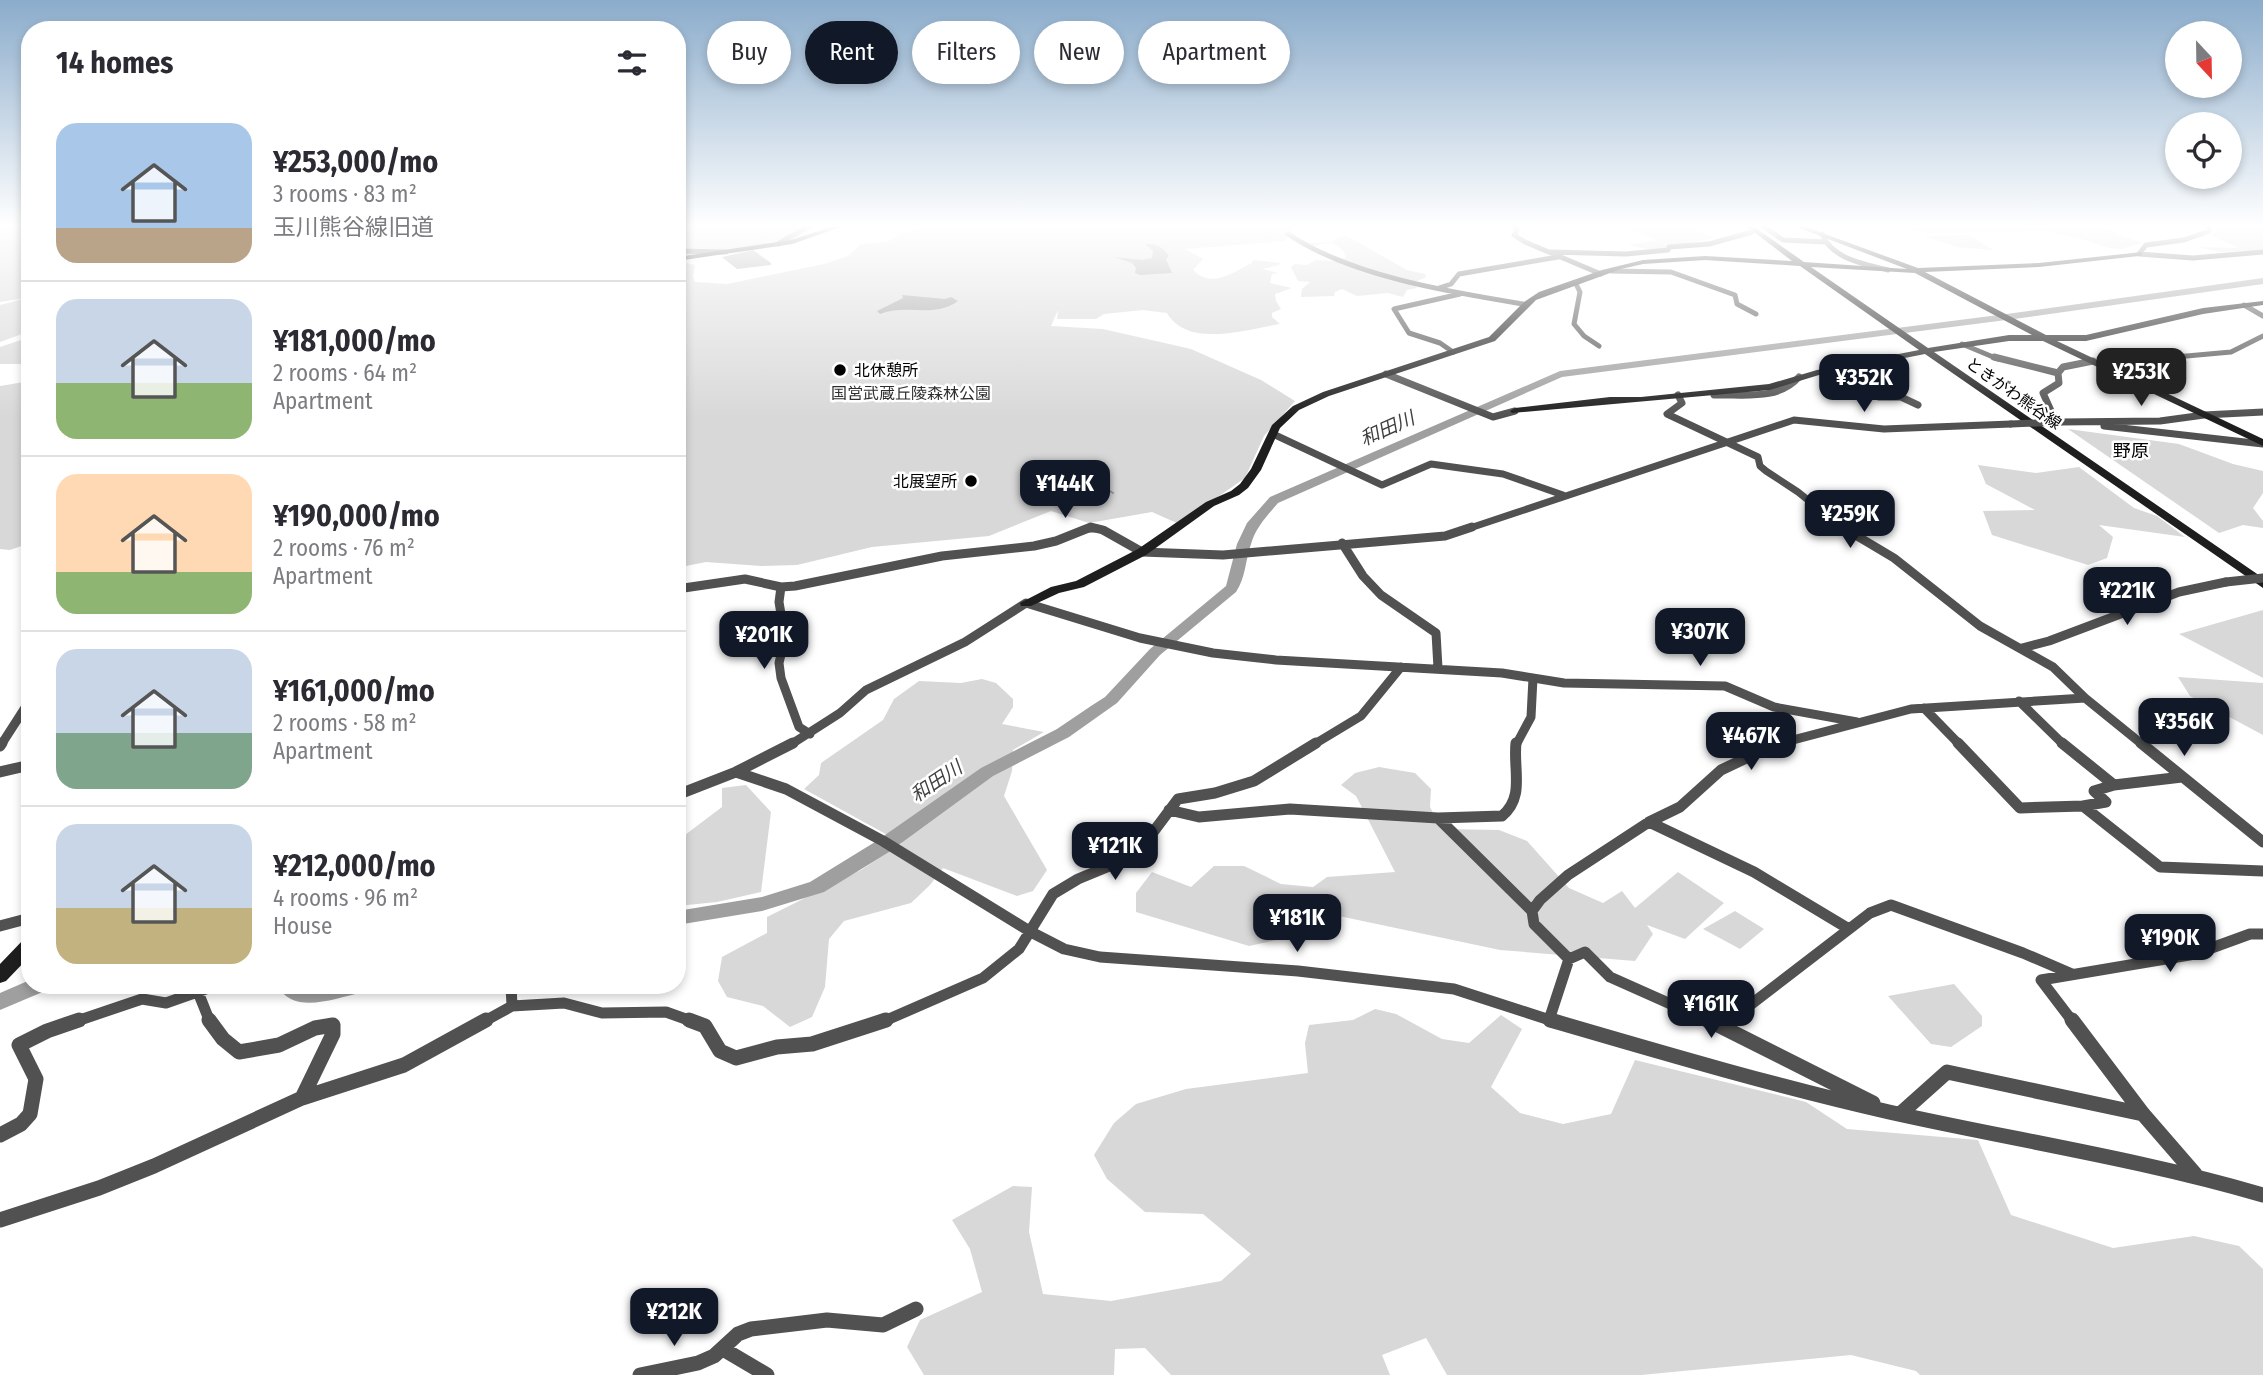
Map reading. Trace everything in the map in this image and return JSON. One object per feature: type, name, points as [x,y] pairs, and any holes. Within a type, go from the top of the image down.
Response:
[{"type":"street","points":[[1447,290],[1523,304]]},
{"type":"street","points":[[686,791],[736,772],[810,734],[866,690],[965,642],[1026,603],[1055,590],[1080,584],[1142,552],[1210,504],[1244,486],[1256,470],[1273,434],[1287,415],[1312,399],[1499,334],[1523,304],[1556,290]]},
{"type":"street","points":[[1580,290],[1574,324],[1584,337],[1599,346]]},
{"type":"street","points":[[1722,290],[1735,295],[1738,304],[1756,314]]},
{"type":"street","name":"ときがわ熊谷線","points":[[1841,290],[2263,577]]},
{"type":"street","points":[[1953,290],[2003,318],[2263,444]]},
{"type":"street","points":[[1452,352],[1440,343],[1409,333],[1394,309],[1460,294]]},
{"type":"street","points":[[1386,374],[1493,417],[1515,411],[1770,387],[1799,377],[1962,344],[2009,338],[2086,338],[2203,311],[2263,303]]},
{"type":"street","points":[[2245,305],[2263,316]]},
{"type":"street","points":[[2124,377],[2127,366],[2138,361],[2229,354],[2248,348],[2263,336]]},
{"type":"street","points":[[1962,344],[2003,361],[2058,373]]},
{"type":"street","name":"ときがわ熊谷線","points":[[1928,350],[2263,584]]},
{"type":"street","points":[[2060,422],[2052,413],[2043,393],[2059,383],[2058,373],[2063,367],[2093,361]]},
{"type":"street","points":[[1835,369],[1879,397],[1901,397],[1918,405]]},
{"type":"street","points":[[1678,395],[1682,403],[1667,414],[1686,426],[1726,440],[1758,457],[1760,466],[1766,471],[1798,492],[1852,535],[1894,558],[1962,614],[2053,667],[2085,698],[2263,842]]},
{"type":"street","points":[[686,588],[745,579],[781,587],[942,556],[1034,546],[1056,541],[1091,527],[1103,530],[1142,552],[1223,555],[1445,536],[1726,440],[1794,420],[1885,429],[2079,421],[2160,421],[2204,415],[2263,412]]},
{"type":"street","points":[[2079,421],[2140,432],[2263,444]]},
{"type":"street","points":[[1273,434],[1382,485],[1431,464],[1503,474],[1563,495]]},
{"type":"street","points":[[1342,543],[1375,590],[1436,633],[1438,668]]},
{"type":"street","points":[[2022,648],[2049,641],[2179,592],[2263,577]]},
{"type":"street","points":[[781,587],[779,602],[785,638],[779,663],[781,678],[799,727],[810,734]]},
{"type":"street","points":[[1026,603],[1140,638],[1213,653],[1438,668],[1601,685],[1698,683],[1725,686],[1774,707],[1857,722]]},
{"type":"street","points":[[0,1220],[99,1188],[155,1166],[302,1098],[404,1065],[512,1006],[564,1003],[602,1013],[666,1012],[705,1026],[720,1051],[736,1058],[777,1047],[812,1044],[891,1018],[983,978],[1019,949],[1053,894],[1078,879],[1136,855],[1178,799],[1215,793],[1254,780],[1361,716],[1401,667]]},
{"type":"street","points":[[1169,810],[1199,817],[1290,809],[1438,818],[1502,816],[1514,805],[1518,793],[1515,747],[1518,737],[1530,720],[1533,678]]},
{"type":"street","points":[[1532,911],[1540,900],[1568,875],[1649,822],[1679,807],[1721,770],[1776,744],[1857,722],[1924,708],[2085,698]]},
{"type":"street","points":[[2019,701],[2073,754],[2114,785]]},
{"type":"street","points":[[1924,708],[2020,808],[2083,806],[2106,802],[2094,791],[2114,785],[2182,777]]},
{"type":"street","points":[[0,746],[21,714]]},
{"type":"street","points":[[0,772],[21,767]]},
{"type":"street","points":[[736,772],[786,789],[883,841],[1031,932],[1064,949],[1100,957],[1298,971],[1454,989],[1549,1020],[1776,1085],[1895,1113],[2195,1175],[2263,1195]]},
{"type":"street","points":[[2083,806],[2160,867],[2263,871]]},
{"type":"street","points":[[1438,818],[1532,911],[1534,924],[1569,958]]},
{"type":"street","points":[[1649,822],[1754,872],[1849,929]]},
{"type":"street","points":[[1722,1027],[1879,907],[1891,905],[2023,953],[2072,974]]},
{"type":"street","points":[[0,926],[21,920]]},
{"type":"street","points":[[2195,1175],[2143,1114],[2041,980],[2195,954],[2250,934],[2263,934]]},
{"type":"street","points":[[0,963],[21,941]]},
{"type":"street","points":[[1569,958],[1585,952],[1611,977],[1637,986],[1895,1113]]},
{"type":"street","points":[[0,976],[21,954]]},
{"type":"street","points":[[1549,1020],[1569,958]]},
{"type":"street","points":[[0,1135],[21,1124],[30,1114],[36,1079],[19,1045],[47,1031],[142,999],[166,1003],[192,994]]},
{"type":"street","points":[[199,994],[206,1019],[239,1052],[275,1045],[326,1024],[333,1026],[333,1034],[302,1098]]},
{"type":"street","points":[[511,994],[512,1006]]},
{"type":"street","points":[[1895,1113],[1947,1072],[2143,1114]]},
{"type":"street","points":[[640,1375],[698,1363],[723,1349],[738,1334],[751,1329],[827,1320],[883,1325],[916,1309]]},
{"type":"street","points":[[723,1349],[767,1375]]},
{"type":"green space","points":[[0,290],[21,290],[21,299],[0,302]]},
{"type":"green space","name":"国営武蔵丘陵森林公園","points":[[686,290],[1286,290],[1275,294],[1281,309],[1272,313],[1272,317],[1280,324],[1219,334],[1189,331],[1177,324],[1167,313],[1143,310],[1104,314],[1096,319],[1057,319],[1058,310],[1051,326],[1103,329],[1191,349],[1261,380],[1295,401],[1264,436],[1245,478],[1179,524],[1152,512],[1089,523],[1051,511],[989,536],[872,547],[797,565],[761,566],[706,562],[686,566]]},
{"type":"green space","points":[[1302,290],[1339,290],[1334,296],[1301,297]]},
{"type":"green space","points":[[1344,290],[1407,290],[1403,297],[1388,293],[1357,296]]},
{"type":"green space","points":[[21,300],[21,334],[0,342],[0,305]]},
{"type":"green space","points":[[21,340],[21,364],[0,364],[0,347]]},
{"type":"green space","points":[[21,382],[21,546],[10,550],[0,549],[0,386]]},
{"type":"green space","points":[[2068,429],[2179,444],[2233,464],[2263,471],[2263,493],[2253,508],[2263,521],[2263,528],[2243,525],[2219,533]]},
{"type":"green space","points":[[1978,465],[2036,473],[2079,467],[2134,508],[2157,516],[2185,537],[2099,525],[2113,537],[2107,558],[2088,565],[1992,535],[1983,511],[2035,510],[1986,484]]},
{"type":"green space","points":[[2263,610],[2263,678],[2179,634]]},
{"type":"green space","points":[[2178,677],[2263,683],[2263,735],[2190,696]]},
{"type":"green space","points":[[982,679],[996,683],[1013,699],[1013,707],[1002,724],[1044,732],[1013,750],[1012,771],[1004,796],[1047,870],[1033,891],[1017,896],[943,868],[911,903],[844,921],[829,939],[825,987],[812,1017],[790,1027],[763,1006],[727,997],[718,981],[722,957],[767,933],[767,917],[861,870],[902,843],[804,789],[819,775],[821,763],[883,720],[894,699],[919,681],[961,683]]},
{"type":"green space","points":[[1379,767],[1415,773],[1431,789],[1430,807],[1441,829],[1499,830],[1527,841],[1569,888],[1603,903],[1622,891],[1635,908],[1678,872],[1724,903],[1685,939],[1647,925],[1653,934],[1635,961],[1500,950],[1339,916],[1300,918],[1276,940],[1249,946],[1136,912],[1136,893],[1152,872],[1191,887],[1214,866],[1244,866],[1281,884],[1313,887],[1327,877],[1395,872],[1356,796],[1341,785],[1355,773]]},
{"type":"green space","points":[[746,785],[771,812],[761,892],[717,902],[686,905],[686,834],[722,807],[722,788]]},
{"type":"green space","points":[[1735,911],[1764,929],[1740,949],[1703,929]]},
{"type":"green space","points":[[1954,984],[1982,1016],[1982,1026],[1951,1047],[1931,1044],[1888,996]]},
{"type":"green space","points":[[1375,1009],[1396,1014],[1442,1039],[1469,1043],[1501,1015],[1522,1029],[1491,1087],[1520,1113],[1563,1124],[1611,1114],[1635,1060],[1806,1102],[1847,1129],[1978,1140],[2011,1215],[2113,1248],[2194,1236],[2239,1246],[2263,1269],[2263,1375],[1920,1375],[1916,1371],[1851,1355],[1641,1375],[1447,1375],[1426,1338],[1382,1355],[1390,1375],[1171,1375],[1145,1348],[1115,1349],[1114,1375],[924,1375],[907,1347],[920,1320],[982,1292],[970,1249],[952,1220],[1013,1186],[1032,1187],[1029,1232],[1043,1294],[1111,1301],[1221,1281],[1251,1254],[1203,1214],[1145,1212],[1107,1179],[1094,1155],[1114,1123],[1136,1104],[1186,1089],[1308,1073],[1305,1043],[1309,1025],[1353,1020]]},
{"type":"shaded area","points":[[902,295],[945,299],[951,297],[958,301],[939,309],[901,310],[880,314],[877,311],[903,298]]},
{"type":"waterway","name":"和田川","points":[[686,917],[762,904],[817,887],[882,847],[987,772],[1063,733],[1111,700],[1155,652],[1231,589],[1236,581],[1244,544],[1253,523],[1274,500],[1560,374],[2198,290]]},
{"type":"waterway","points":[[1071,467],[1113,493]]},
{"type":"waterway","name":"和田川","points":[[0,1002],[21,993]]},
{"type":"waterway","name":"和田川","points":[[303,994],[316,994]]},
{"type":"place","name":"北休憩所","points":[[840,370]]},
{"type":"place","name":"北展望所","points":[[971,481]]},
{"type":"district","name":"野原","points":[[2131,451]]}]
